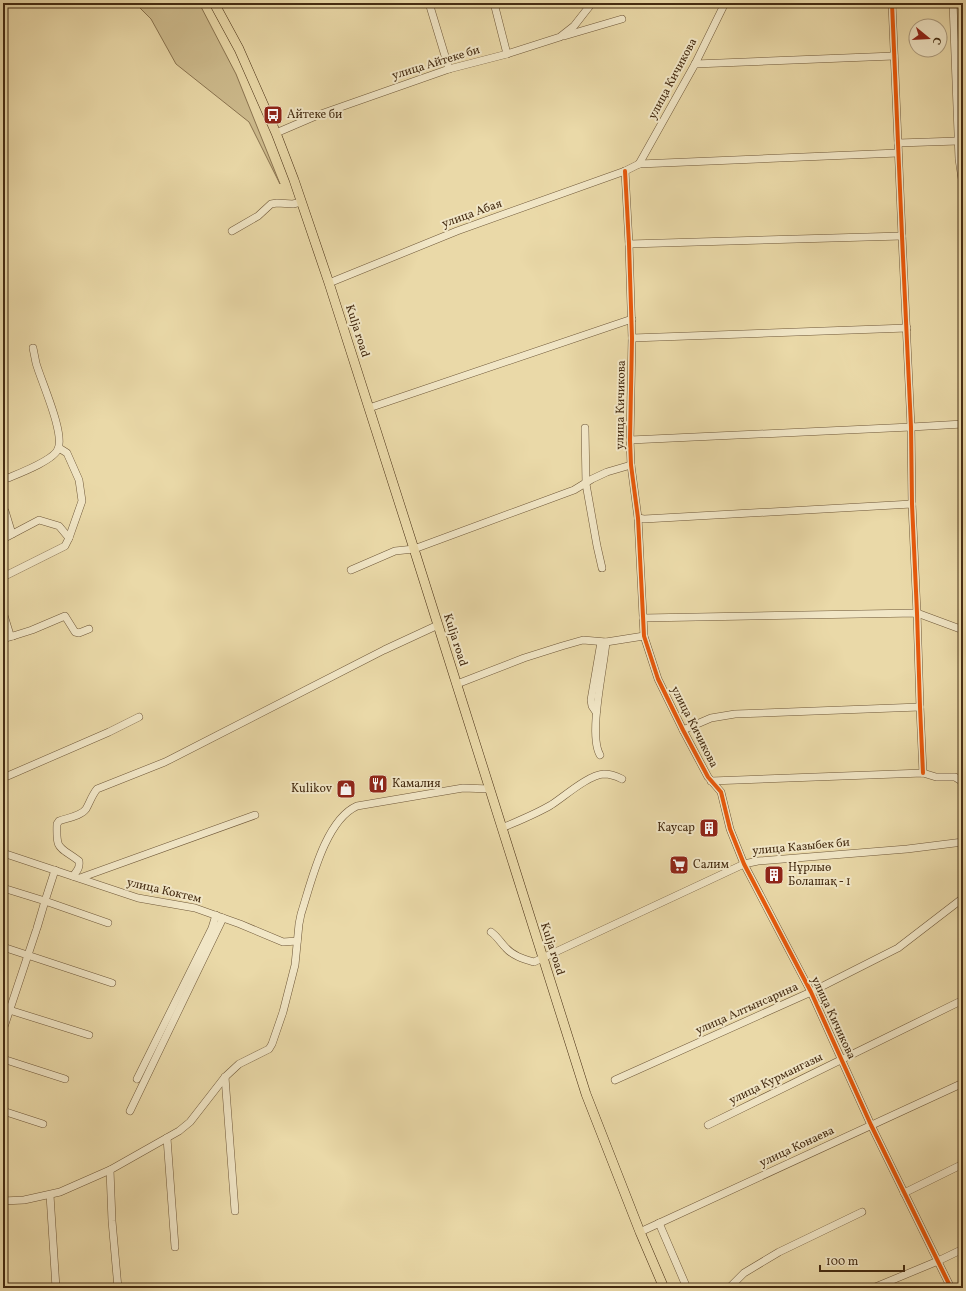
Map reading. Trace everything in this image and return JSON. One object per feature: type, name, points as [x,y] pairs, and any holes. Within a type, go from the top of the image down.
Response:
[{"type":"main road","name":"Kulja road","points":[[214,3],[239,49],[276,133],[301,202],[329,283],[414,548],[542,959],[586,1094],[640,1232],[664,1288]]},
{"type":"street","points":[[429,3],[449,69]]},
{"type":"street","points":[[494,3],[507,54]]},
{"type":"street","name":"улица Айтеке би","points":[[276,133],[318,115],[449,69],[507,54],[560,37],[574,26],[592,3]]},
{"type":"street","name":"улица Кичикова","points":[[639,164],[695,64],[725,3]]},
{"type":"street","points":[[892,3],[911,427],[912,504],[923,774]]},
{"type":"street","points":[[953,3],[959,159],[963,186]]},
{"type":"street","points":[[560,37],[622,19]]},
{"type":"street","points":[[695,64],[894,56]]},
{"type":"street","points":[[898,143],[958,140]]},
{"type":"street","points":[[639,164],[898,153]]},
{"type":"street","name":"улица Абая","points":[[329,283],[457,230],[625,171],[639,164]]},
{"type":"street","name":"улица Кичикова","points":[[625,171],[630,244],[632,319],[631,465],[638,518],[644,636],[658,679],[683,730],[711,781],[722,792],[730,829],[744,864],[811,992],[871,1125],[951,1288]]},
{"type":"street","points":[[232,231],[258,216],[271,204],[293,204],[301,202]]},
{"type":"street","points":[[630,244],[902,236]]},
{"type":"street","points":[[369,408],[632,319]]},
{"type":"street","points":[[632,338],[907,328]]},
{"type":"street","points":[[3,477],[8,478],[38,465],[54,455],[59,448],[60,443],[57,425],[36,363],[33,348]]},
{"type":"street","points":[[630,440],[963,424]]},
{"type":"street","points":[[585,428],[586,484],[602,568]]},
{"type":"street","points":[[3,577],[65,546],[70,538],[82,501],[79,480],[67,453],[59,448]]},
{"type":"street","points":[[351,570],[395,552],[414,548],[574,490],[607,472],[631,465]]},
{"type":"street","points":[[638,518],[644,519],[912,504]]},
{"type":"street","points":[[3,510],[5,511],[12,534]]},
{"type":"street","points":[[3,539],[39,520],[59,526],[70,538]]},
{"type":"street","points":[[3,612],[10,635],[13,636]]},
{"type":"street","points":[[643,618],[917,613],[963,630]]},
{"type":"street","points":[[3,639],[32,630],[65,616],[75,632],[78,633],[89,629]]},
{"type":"street","points":[[76,877],[79,861],[61,849],[58,845],[57,824],[59,821],[81,813],[97,789],[165,762],[384,650],[438,625]]},
{"type":"street","points":[[457,684],[524,658],[583,640],[604,642],[644,636]]},
{"type":"street","points":[[600,755],[597,749],[596,712],[604,642]]},
{"type":"street","points":[[683,730],[711,718],[735,714],[920,707]]},
{"type":"street","points":[[3,778],[109,732],[139,717]]},
{"type":"street","points":[[502,828],[540,811],[582,784],[598,776],[604,774],[614,775],[622,779]]},
{"type":"street","points":[[711,781],[923,774],[936,777],[955,777],[963,782]]},
{"type":"street","points":[[3,1201],[24,1200],[60,1192],[110,1170],[167,1138],[190,1122],[225,1077],[239,1064],[269,1049],[284,1012],[294,972],[301,914],[320,854],[336,823],[349,810],[357,806],[463,788],[490,789]]},
{"type":"street","points":[[76,877],[255,815]]},
{"type":"street","name":"улица Казыбек би","points":[[542,959],[744,864],[758,861],[907,849],[963,842]]},
{"type":"street","name":"улица Коктем","points":[[3,853],[138,898],[195,908],[283,942],[297,941]]},
{"type":"street","points":[[3,1030],[6,1009],[28,956],[55,870]]},
{"type":"street","points":[[3,888],[108,923]]},
{"type":"street","name":"улица Алтынсарина","points":[[615,1080],[811,992],[898,948],[963,898]]},
{"type":"street","points":[[137,1079],[219,916]]},
{"type":"street","points":[[130,1111],[219,916]]},
{"type":"street","points":[[491,932],[496,935],[507,950],[518,957],[534,962],[542,959]]},
{"type":"street","points":[[3,947],[112,983]]},
{"type":"street","name":"улица Курмангазы","points":[[708,1125],[963,1000]]},
{"type":"street","points":[[6,1009],[89,1035]]},
{"type":"street","points":[[3,1059],[65,1079]]},
{"type":"street","points":[[225,1077],[235,1211]]},
{"type":"street","name":"улица Конаева","points":[[640,1232],[963,1083]]},
{"type":"street","points":[[3,1111],[43,1124]]},
{"type":"street","points":[[167,1138],[175,1247]]},
{"type":"street","points":[[904,1193],[963,1164]]},
{"type":"street","points":[[110,1170],[112,1221],[118,1288]]},
{"type":"street","points":[[50,1195],[56,1288]]},
{"type":"street","points":[[729,1288],[744,1273],[768,1258],[862,1212]]},
{"type":"street","points":[[659,1223],[687,1288]]},
{"type":"street","points":[[873,1288],[963,1249]]},
{"type":"shaded area","points":[[135,3],[199,3],[236,74],[280,184],[249,122],[176,64],[151,19]]},
{"type":"cycle path","points":[[892,3],[911,427],[912,504],[923,773]]},
{"type":"cycle path","points":[[625,171],[632,338],[631,465],[638,518],[644,636],[658,679],[683,730],[708,777],[721,792],[730,829],[744,864],[811,992],[871,1125],[951,1288]]},
{"type":"place","name":"Айтеке би","points":[[273,115]]},
{"type":"place","name":"Камалия","points":[[378,784]]},
{"type":"place","name":"Kulikov","points":[[346,789]]},
{"type":"place","name":"Каусар","points":[[709,828]]},
{"type":"place","name":"Салим","points":[[679,865]]},
{"type":"place","name":"Нұрлыө Болашақ - 1","points":[[774,875]]}]
